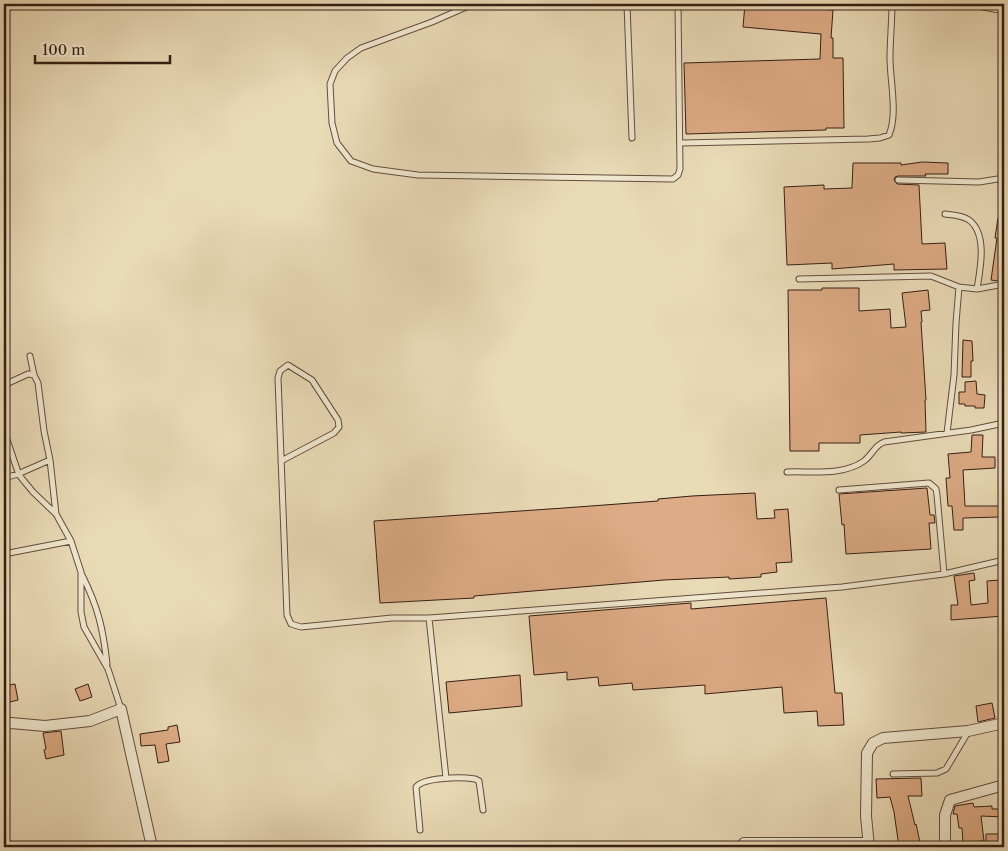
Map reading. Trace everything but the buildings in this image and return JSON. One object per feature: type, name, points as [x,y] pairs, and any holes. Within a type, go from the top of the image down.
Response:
[{"type":"street","points":[[4,724],[11,722],[45,726],[90,721],[121,709],[152,847]]},
{"type":"street","points":[[744,843],[869,845],[866,816],[866,765],[867,753],[873,743],[883,738],[968,731],[1004,723]]},
{"type":"street","points":[[945,847],[945,815],[950,800],[1004,784]]},
{"type":"lane","points":[[473,4],[432,22],[361,48],[347,58],[335,71],[330,84],[332,123],[337,143],[351,161],[373,169],[418,175],[673,178],[678,175],[680,170],[681,142],[678,4]]},
{"type":"lane","points":[[627,4],[632,138]]},
{"type":"lane","points":[[681,142],[849,140],[880,138],[889,135],[893,114],[890,58],[892,4]]},
{"type":"lane","points":[[968,4],[1004,11]]},
{"type":"lane","points":[[898,180],[979,182],[1004,178]]},
{"type":"lane","points":[[945,214],[968,219],[975,227],[980,239],[977,289]]},
{"type":"lane","points":[[799,279],[932,276],[959,287],[977,289],[1004,284]]},
{"type":"lane","points":[[947,433],[954,375],[959,287]]},
{"type":"lane","points":[[30,356],[34,375],[38,383],[56,514]]},
{"type":"lane","points":[[281,461],[334,433],[339,427],[338,420],[312,380],[288,364],[280,371],[278,378],[281,461],[287,615],[291,624],[301,627],[392,618],[429,618],[842,587],[944,574],[1004,560]]},
{"type":"lane","points":[[4,385],[28,374],[34,375]]},
{"type":"lane","points":[[787,472],[849,469],[867,459],[878,444],[884,442],[1004,423]]},
{"type":"lane","points":[[4,431],[18,474],[33,492],[56,514],[71,541],[81,572],[99,614],[108,669],[121,709]]},
{"type":"lane","points":[[4,478],[50,460]]},
{"type":"lane","points":[[839,490],[929,483],[936,489],[937,495],[944,574]]},
{"type":"lane","points":[[4,554],[71,541]]},
{"type":"lane","points":[[81,572],[81,612],[84,627],[108,669]]},
{"type":"lane","points":[[429,618],[446,778]]},
{"type":"lane","points":[[893,774],[937,773],[946,769],[968,731]]},
{"type":"lane","points":[[420,830],[416,787],[422,782],[446,778],[468,778],[479,781],[483,810]]}]
